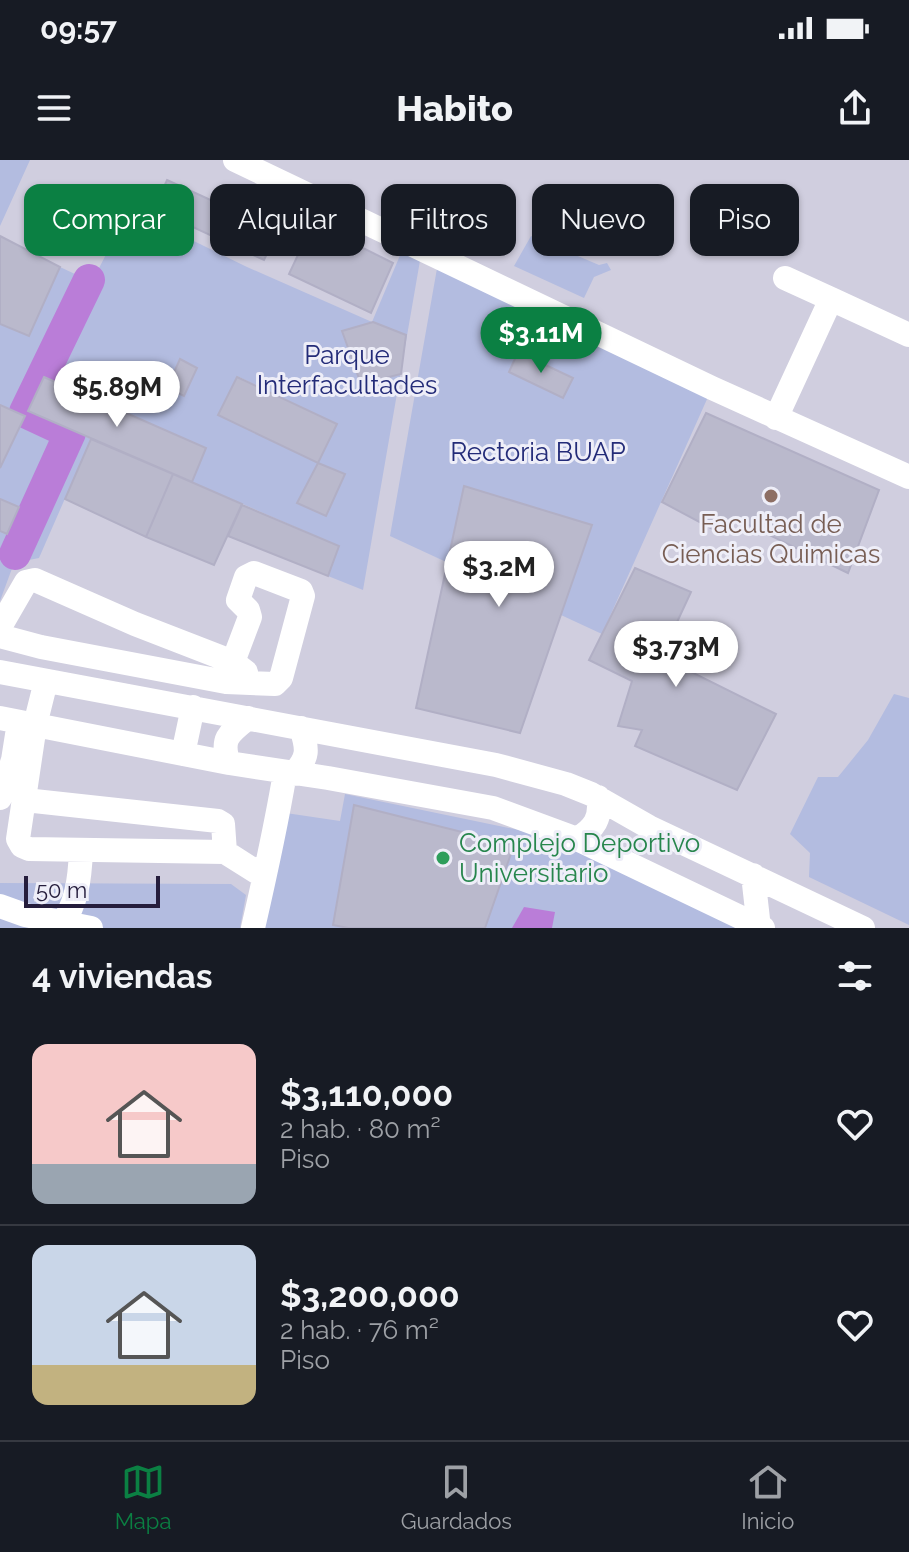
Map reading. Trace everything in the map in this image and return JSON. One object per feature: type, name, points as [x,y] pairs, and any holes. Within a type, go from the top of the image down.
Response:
[{"type":"street","points":[[235,160],[776,418],[909,477]]},
{"type":"street","points":[[785,278],[909,335]]},
{"type":"street","points":[[776,418],[831,299]]},
{"type":"street","points":[[0,636],[41,647],[226,682],[275,684],[281,678],[303,596],[301,591],[254,573],[246,577],[238,600],[248,610],[250,617],[233,662]]},
{"type":"street","points":[[0,627],[26,582],[35,580],[122,619],[233,662],[261,684]]},
{"type":"street","points":[[0,672],[496,765],[566,784],[598,797],[649,827],[863,928]]},
{"type":"street","points":[[0,798],[13,760],[18,721],[46,681]]},
{"type":"street","points":[[229,763],[224,750],[226,739],[252,718],[261,684]]},
{"type":"street","points":[[183,754],[193,707]]},
{"type":"street","points":[[18,721],[289,774],[328,778],[493,808],[577,839],[760,927]]},
{"type":"street","points":[[18,721],[25,800],[18,839],[22,846],[29,849],[225,852],[263,876]]},
{"type":"street","points":[[253,928],[289,774],[307,757],[301,728]]},
{"type":"street","points":[[577,839],[595,825],[599,815],[598,797]]},
{"type":"street","points":[[25,800],[218,821],[223,824],[225,852]]},
{"type":"street","points":[[61,924],[74,901],[81,850]]},
{"type":"street","points":[[753,875],[760,927]]},
{"type":"street","points":[[0,906],[61,924],[91,928]]},
{"type":"shaded area","points":[[0,160],[909,160],[909,928],[0,928]]},
{"type":"shaded area","points":[[524,907],[555,912],[552,928],[512,928]]},
{"type":"green space","points":[[0,160],[30,160],[0,226]]},
{"type":"green space","points":[[531,236],[532,256],[578,256],[599,265],[607,263],[611,270],[594,277],[584,298],[514,266]]},
{"type":"green space","name":"Parque Interfacultades","points":[[194,241],[210,249],[210,256],[224,256],[372,322],[400,256],[421,256],[363,590],[328,576],[339,546],[192,482],[206,448],[44,378],[28,411],[91,439],[39,558],[14,563],[0,601],[0,468],[25,416],[0,405],[0,324],[29,335],[60,267],[92,282],[105,256],[194,256]],"holes":[[[237,376],[337,424],[219,415]],[[318,463],[345,474],[326,516],[298,502]]]},
{"type":"green space","name":"Rectoria BUAP","points":[[439,257],[712,388],[602,634],[390,536]]},
{"type":"green space","points":[[894,694],[909,698],[909,925],[809,877],[810,853],[790,834],[818,777],[838,777],[868,740]]},
{"type":"green space","name":"Complejo Deportivo Universitario","points":[[345,794],[548,836],[749,928],[260,928],[279,812],[340,821]]},
{"type":"green space","points":[[0,883],[231,884],[246,895],[240,928],[0,928]]},
{"type":"building","points":[[194,192],[210,200],[210,235],[194,228]]},
{"type":"building","points":[[0,236],[24,248],[24,256],[39,256],[60,267],[29,336],[0,324]]},
{"type":"building","points":[[365,249],[393,263],[371,313],[289,274],[297,256],[365,256]]},
{"type":"building","points":[[373,322],[406,335],[401,374],[361,384],[342,331]]},
{"type":"building","points":[[518,352],[573,378],[563,398],[509,372]]},
{"type":"building","points":[[180,359],[197,368],[184,396],[167,388]]},
{"type":"building","points":[[44,377],[206,448],[192,482],[28,411]]},
{"type":"building","points":[[237,377],[337,424],[318,463],[218,415]]},
{"type":"building","points":[[0,405],[25,416],[0,468]]},
{"type":"building","name":"Facultad de Ciencias Quimicas","points":[[706,413],[879,490],[848,573],[734,518],[720,533],[662,502]]},
{"type":"building","points":[[91,439],[173,474],[146,537],[65,499]]},
{"type":"building","points":[[318,463],[345,474],[326,516],[297,503]]},
{"type":"building","points":[[173,474],[242,504],[214,565],[146,537]]},
{"type":"building","points":[[464,486],[592,525],[520,733],[416,708]]},
{"type":"building","points":[[0,499],[19,507],[7,534],[0,531]]},
{"type":"building","points":[[242,505],[339,546],[328,576],[228,536]]},
{"type":"building","points":[[635,568],[691,592],[665,648],[675,664],[776,714],[737,790],[635,746],[642,730],[618,726],[632,681],[589,660]]},
{"type":"building","name":"Complejo Deportivo Universitario","points":[[354,805],[514,845],[485,928],[348,928],[333,925]]},
{"type":"waterway","points":[[15,554],[70,433],[25,412],[89,280]]},
{"type":"place","name":"Facultad de Ciencias Quimicas","points":[[771,496]]},
{"type":"place","name":"Complejo Deportivo Universitario","points":[[443,858]]}]
